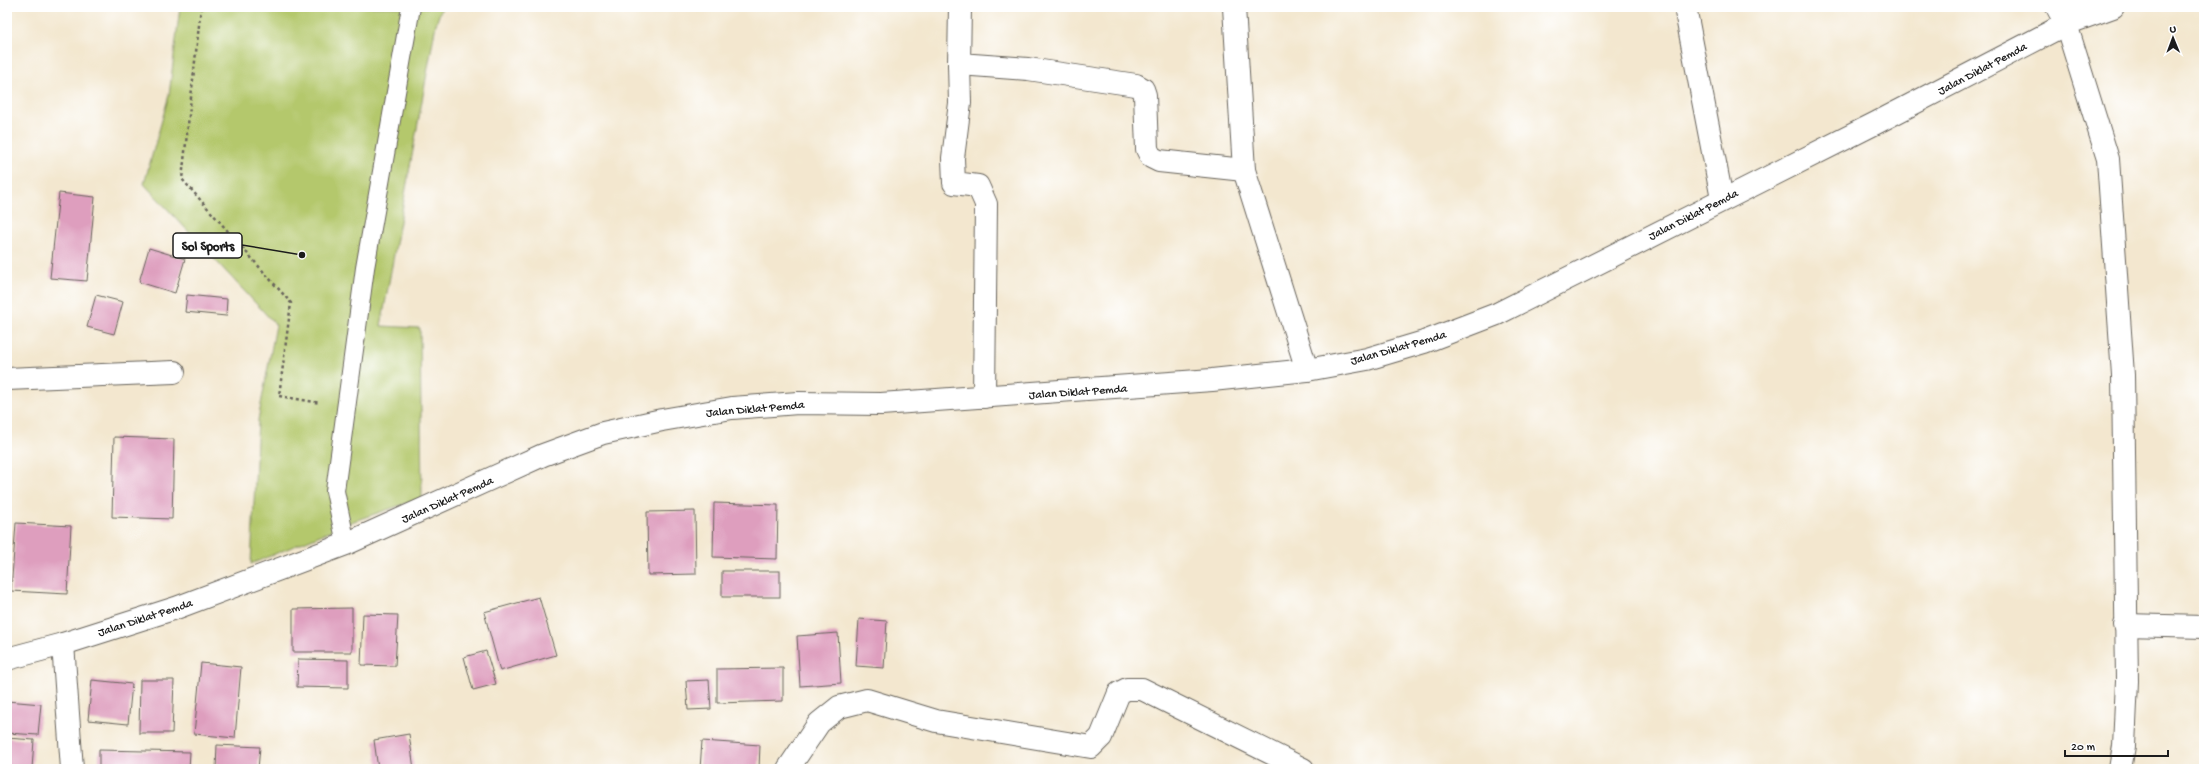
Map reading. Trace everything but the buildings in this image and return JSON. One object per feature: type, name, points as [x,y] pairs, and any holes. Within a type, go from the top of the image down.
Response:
[{"type":"street","points":[[960,7],[960,103],[953,158],[954,183],[978,186],[986,204],[984,397]]},
{"type":"street","points":[[1234,7],[1244,170],[1307,370]]},
{"type":"street","points":[[1685,7],[1722,199]]},
{"type":"street","name":"Jalan Diklat Pemda","points":[[7,659],[63,644],[176,608],[346,544],[543,455],[603,433],[732,408],[798,403],[881,404],[1212,380],[1307,370],[1367,359],[1417,344],[1497,314],[1722,199],[1876,123],[2062,15],[2113,7]]},
{"type":"street","points":[[2062,15],[2108,159],[2123,375],[2125,625],[2127,681],[2124,746],[2120,769]]},
{"type":"street","points":[[959,64],[1028,69],[1136,85],[1143,88],[1145,95],[1147,149],[1151,157],[1159,162],[1244,170]]},
{"type":"street","points":[[7,379],[174,372]]},
{"type":"street","points":[[2125,625],[2204,627]]},
{"type":"street","points":[[63,644],[72,769]]},
{"type":"street","points":[[788,769],[819,723],[839,707],[867,700],[936,721],[1090,746],[1101,737],[1119,693],[1127,689],[1142,689],[1303,769]]},
{"type":"lane","points":[[346,544],[335,491],[364,268],[411,7]]},
{"type":"path","points":[[201,7],[182,179],[291,303],[279,396],[346,408]]},
{"type":"green space","points":[[180,7],[442,7],[436,24],[381,326],[420,328],[422,498],[354,521],[251,564],[258,420],[276,325],[144,184],[169,95]]},
{"type":"place","name":"Sol Sports","points":[[302,255]]}]
